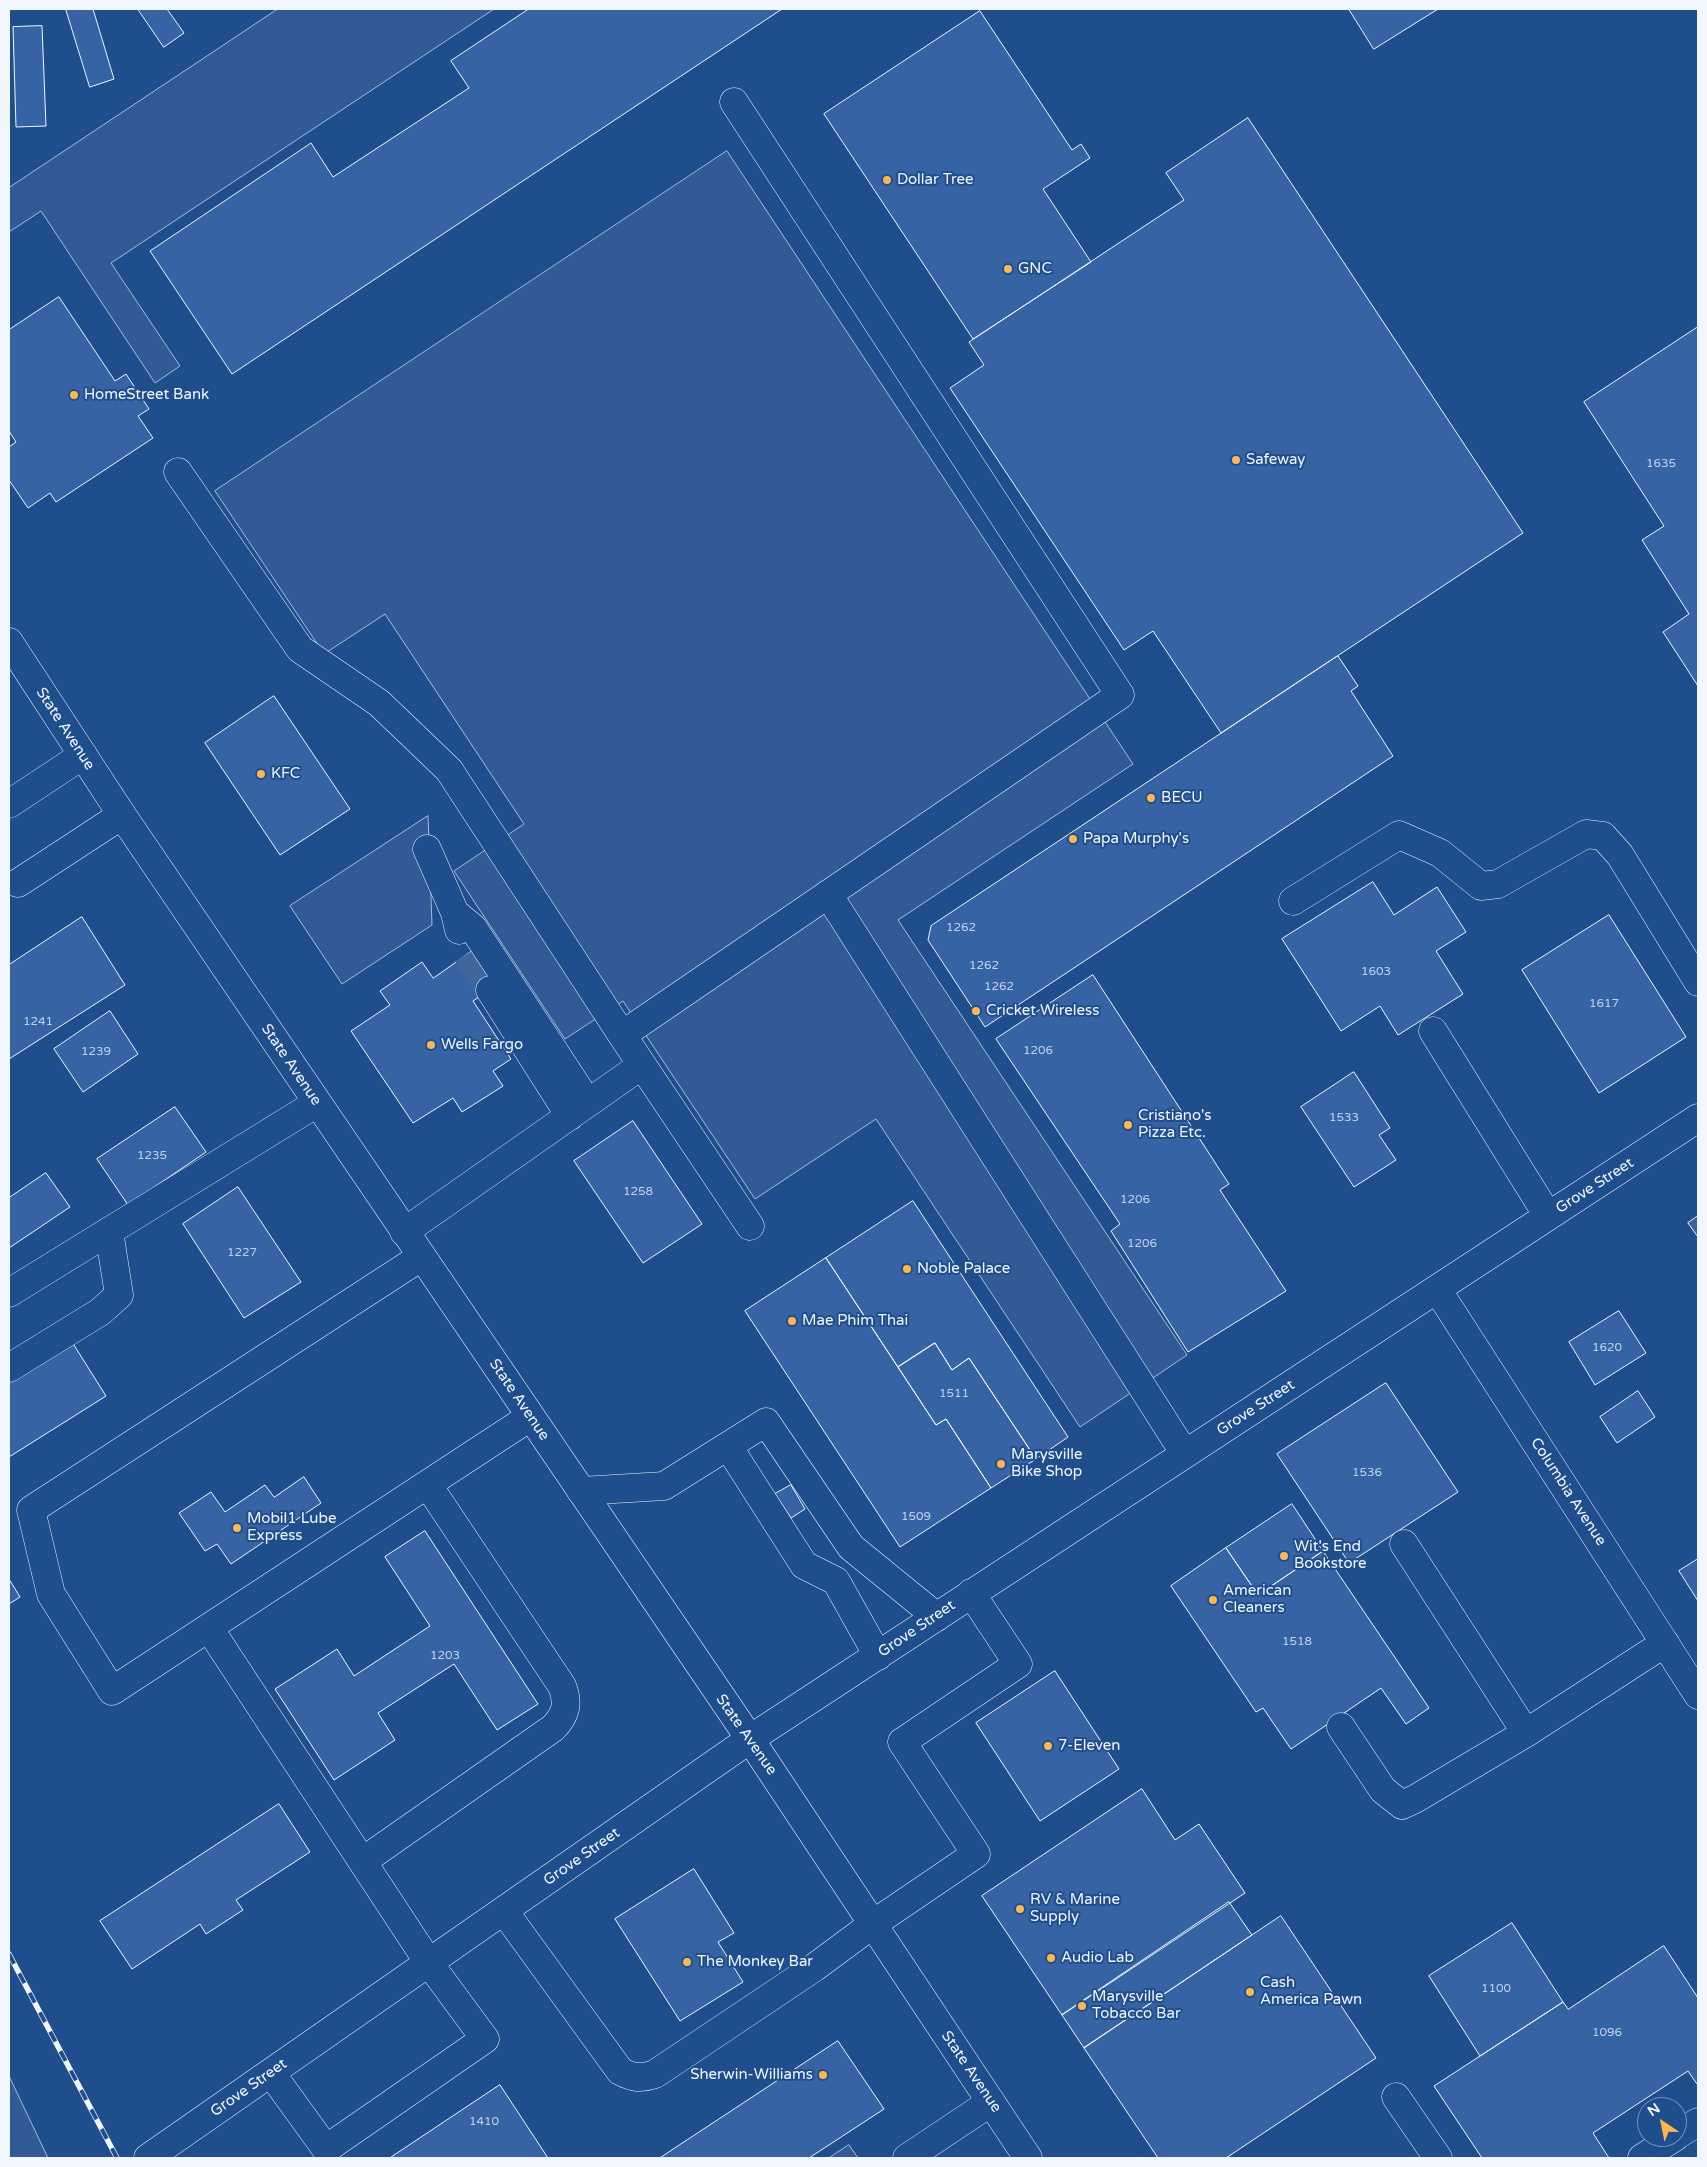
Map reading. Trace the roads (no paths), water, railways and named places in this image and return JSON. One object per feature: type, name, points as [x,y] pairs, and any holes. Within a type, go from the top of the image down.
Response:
[{"type":"street","points":[[622,1035],[1120,695],[734,102]]},
{"type":"street","points":[[178,472],[300,649],[379,703],[449,770],[622,1035],[750,1226]]},
{"type":"street","name":"State Avenue","points":[[9,642],[82,755],[316,1103],[750,1739],[1028,2158]]},
{"type":"street","points":[[9,804],[82,755]]},
{"type":"street","points":[[18,883],[122,815]]},
{"type":"street","points":[[1293,901],[1399,835],[1440,852],[1481,886],[1498,884],[1586,834],[1603,836],[1620,855],[1697,977]]},
{"type":"street","points":[[427,849],[455,913],[467,954]]},
{"type":"street","points":[[828,894],[1185,1454]]},
{"type":"street","points":[[455,913],[473,928],[579,1110]]},
{"type":"street","points":[[490,990],[579,1110]]},
{"type":"street","points":[[1433,1032],[1548,1216]]},
{"type":"street","points":[[404,1232],[642,1065]]},
{"type":"street","points":[[9,1292],[316,1103]]},
{"type":"street","name":"Grove Street","points":[[148,2158],[750,1739],[1698,1118]]},
{"type":"street","points":[[9,1368],[100,1312],[120,1295],[109,1231]]},
{"type":"street","points":[[421,1256],[31,1510],[51,1594],[112,1692],[530,1417]]},
{"type":"street","name":"Columbia Avenue","points":[[1438,1289],[1698,1695]]},
{"type":"street","points":[[581,1491],[664,1486],[766,1422],[852,1546],[937,1617]]},
{"type":"street","points":[[728,1446],[804,1565],[836,1580],[878,1656]]},
{"type":"street","points":[[363,1861],[553,1728],[560,1721],[566,1709],[567,1698],[562,1686],[428,1485]]},
{"type":"street","points":[[1404,1544],[1526,1733]]},
{"type":"street","points":[[504,1911],[620,2071],[630,2076],[641,2078],[655,2074],[815,1967],[872,1924],[976,1854],[902,1742],[1018,1664],[971,1593]]},
{"type":"street","points":[[209,1628],[429,1963],[485,2039],[326,2149],[271,2072]]},
{"type":"street","points":[[1341,1726],[1383,1790],[1402,1805],[1526,1733],[1665,1644]]},
{"type":"street","points":[[1396,2097],[1438,2158]]},
{"type":"street","points":[[907,2158],[991,2102]]},
{"type":"street","points":[[1687,2129],[1698,2122]]},
{"type":"street","points":[[1642,2158],[1659,2147]]},
{"type":"tunnel","points":[[467,954],[490,990]]},
{"type":"railway","points":[[9,1954],[117,2158]]},
{"type":"place","name":"Dollar Tree","points":[[887,180]]},
{"type":"place","name":"GNC","points":[[1008,269]]},
{"type":"place","name":"HomeStreet Bank","points":[[74,395]]},
{"type":"place","name":"Safeway","points":[[1236,460]]},
{"type":"place","name":"KFC","points":[[261,774]]},
{"type":"place","name":"BECU","points":[[1151,798]]},
{"type":"place","name":"Papa Murphy's","points":[[1073,839]]},
{"type":"place","name":"Cricket Wireless","points":[[976,1011]]},
{"type":"place","name":"Wells Fargo","points":[[431,1045]]},
{"type":"place","name":"Cristiano's Pizza Etc.","points":[[1128,1125]]},
{"type":"place","name":"Noble Palace","points":[[907,1269]]},
{"type":"place","name":"Mae Phim Thai","points":[[792,1321]]},
{"type":"place","name":"Marysville Bike Shop","points":[[1001,1464]]},
{"type":"place","name":"Mobil1 Lube Express","points":[[237,1528]]},
{"type":"place","name":"Wit's End Bookstore","points":[[1284,1556]]},
{"type":"place","name":"American Cleaners","points":[[1213,1600]]},
{"type":"place","name":"7-Eleven","points":[[1048,1746]]},
{"type":"place","name":"RV & Marine Supply","points":[[1020,1909]]},
{"type":"place","name":"Audio Lab","points":[[1051,1958]]},
{"type":"place","name":"The Monkey Bar","points":[[687,1962]]},
{"type":"place","name":"Cash America Pawn","points":[[1250,1992]]},
{"type":"place","name":"Marysville Tobacco Bar","points":[[1082,2006]]},
{"type":"place","name":"Sherwin-Williams","points":[[823,2075]]}]
